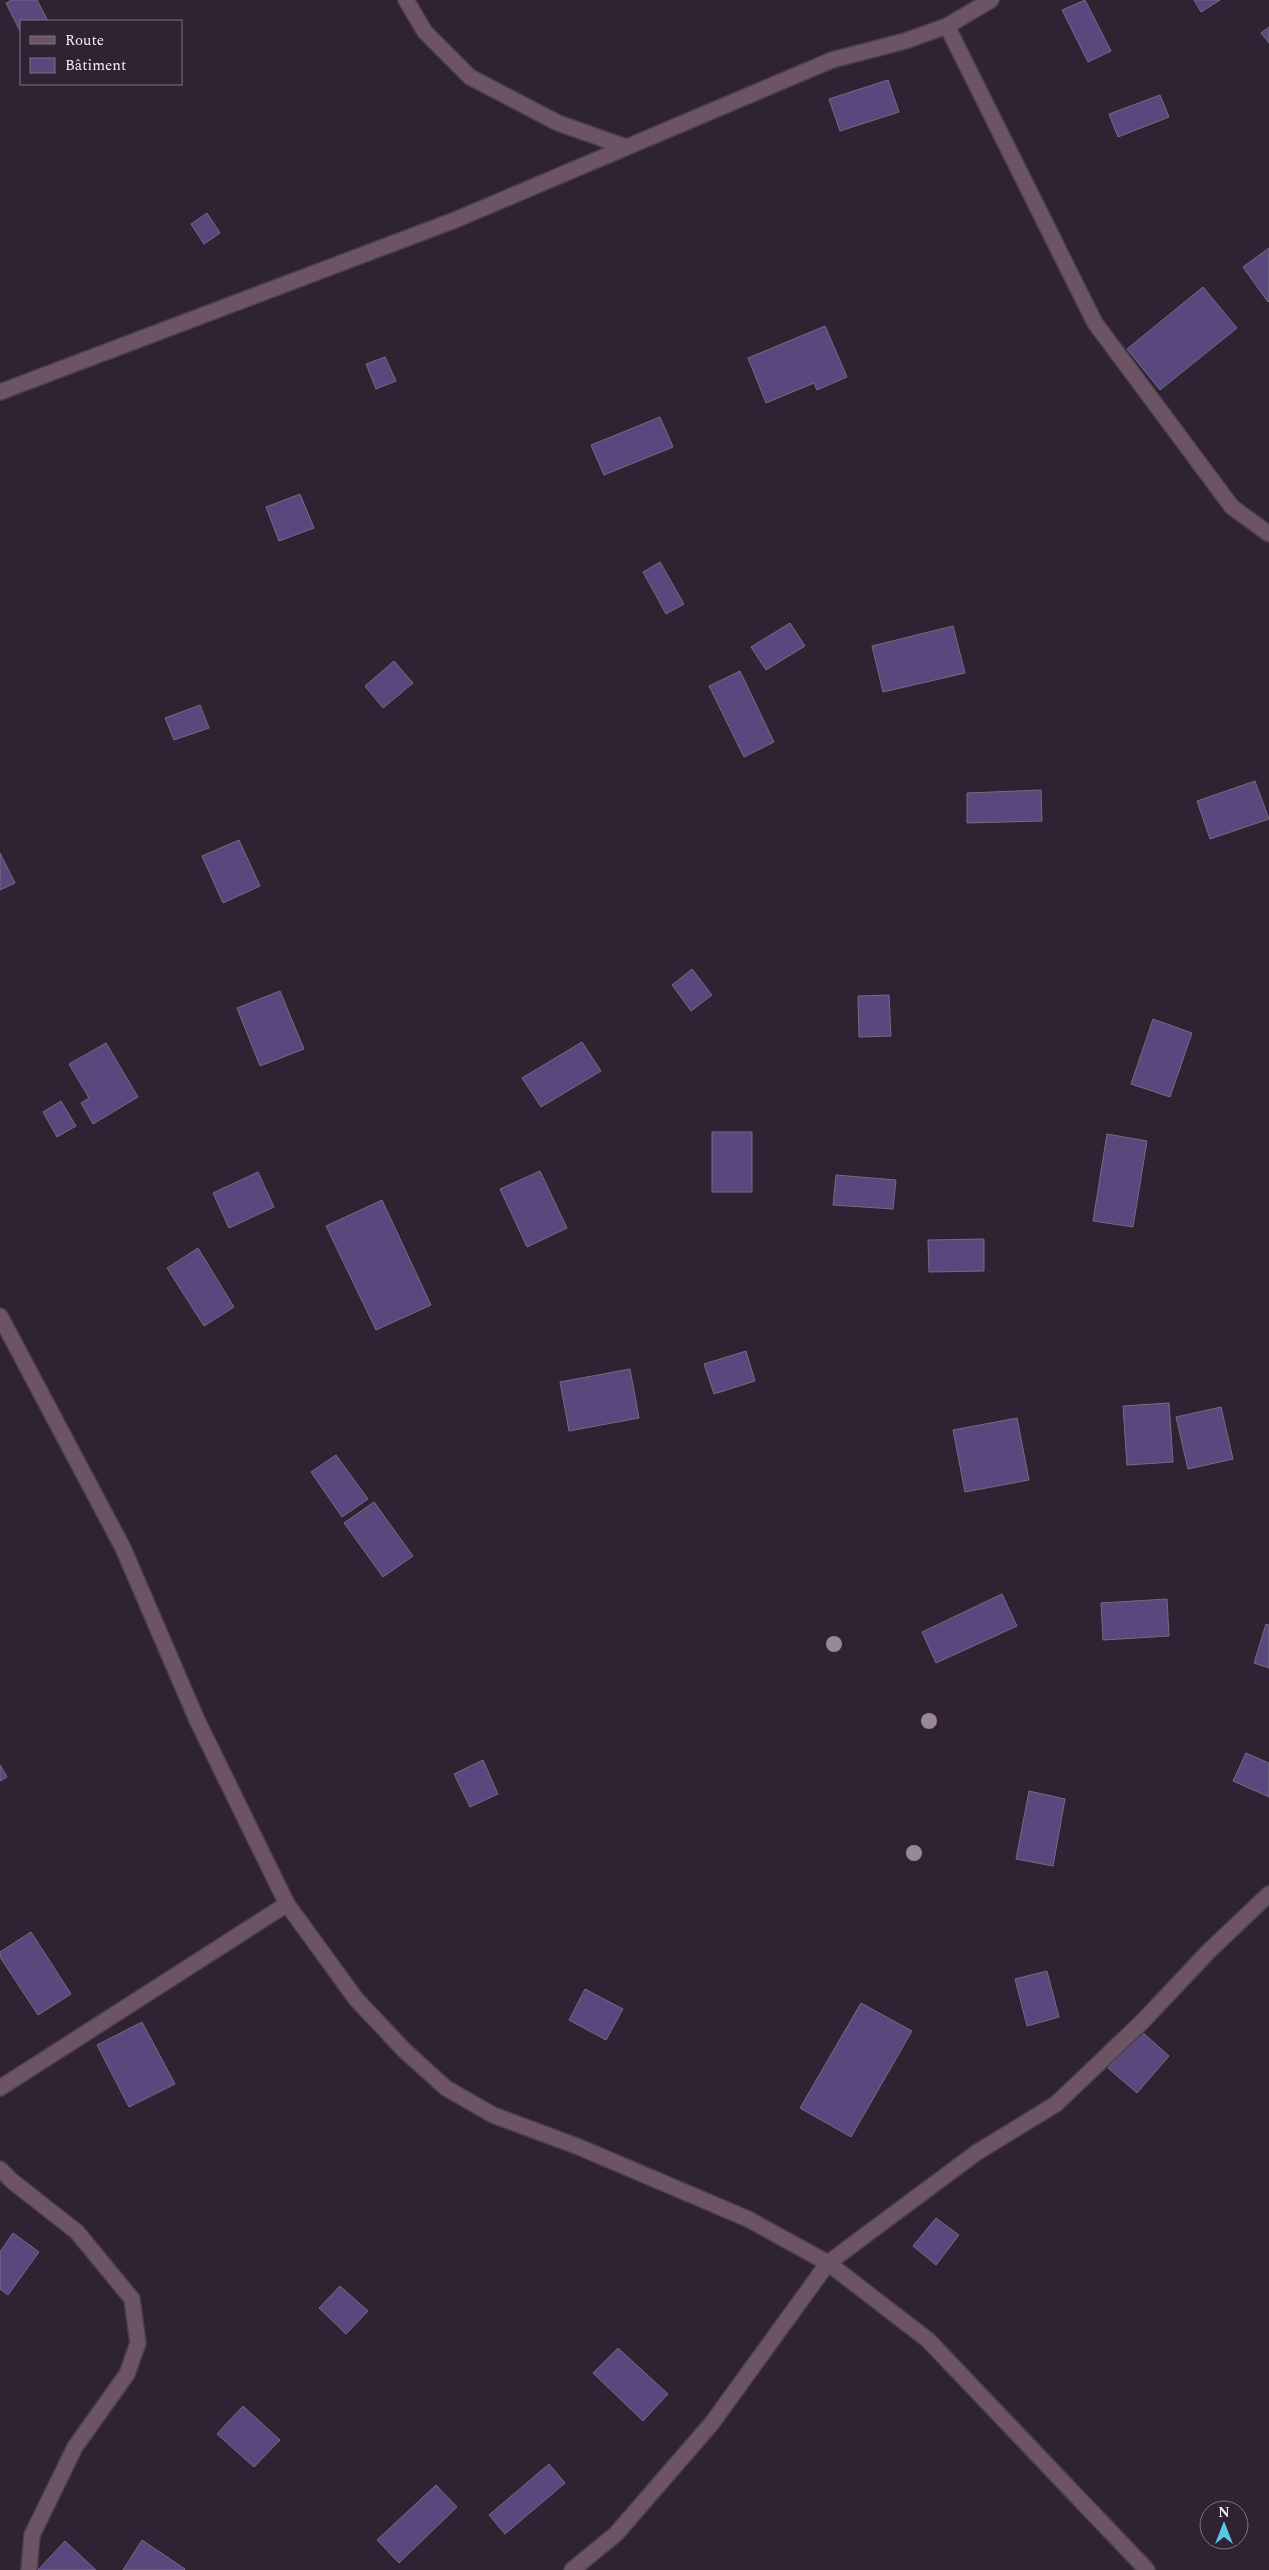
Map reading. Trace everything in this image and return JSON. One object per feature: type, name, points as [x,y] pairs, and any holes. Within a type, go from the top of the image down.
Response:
[{"type":"street","points":[[406,0],[424,32],[470,77],[558,123],[626,147]]},
{"type":"street","points":[[0,392],[455,220],[832,60],[905,41],[947,26],[991,0]]},
{"type":"street","points":[[947,26],[1095,323],[1232,507],[1269,534]]},
{"type":"street","points":[[0,1316],[124,1548],[197,1720],[287,1904],[356,1999],[405,2051],[446,2088],[493,2115],[579,2148],[748,2219],[828,2263],[928,2340],[1147,2570]]},
{"type":"street","points":[[572,2570],[616,2534],[712,2423],[828,2263],[976,2153],[1056,2104],[1142,2022],[1209,1951],[1269,1894]]},
{"type":"street","points":[[0,2088],[287,1904]]},
{"type":"street","points":[[0,2169],[12,2181],[77,2232],[132,2299],[138,2343],[127,2374],[75,2447],[32,2535],[29,2570]]},
{"type":"building","points":[[12,0],[37,0],[47,20],[20,20],[20,31],[6,3]]},
{"type":"building","points":[[1085,0],[1111,51],[1088,62],[1062,10]]},
{"type":"building","points":[[1194,0],[1220,0],[1201,12]]},
{"type":"building","points":[[1269,27],[1269,43],[1261,33]]},
{"type":"building","points":[[888,80],[899,112],[840,131],[829,99]]},
{"type":"building","points":[[1160,95],[1169,117],[1118,137],[1109,114]]},
{"type":"building","points":[[207,213],[220,233],[204,244],[191,224]]},
{"type":"building","points":[[1269,248],[1269,301],[1268,302],[1243,267]]},
{"type":"building","points":[[1203,287],[1237,328],[1160,390],[1127,349]]},
{"type":"building","points":[[825,326],[847,377],[817,390],[814,383],[766,403],[748,358]]},
{"type":"building","points":[[385,357],[396,381],[376,389],[366,364]]},
{"type":"building","points":[[660,417],[673,447],[604,475],[591,445]]},
{"type":"building","points":[[300,494],[314,528],[279,541],[266,507]]},
{"type":"building","points":[[660,562],[684,604],[666,614],[643,572]]},
{"type":"building","points":[[790,623],[805,646],[766,670],[751,647]]},
{"type":"building","points":[[953,626],[965,673],[883,692],[872,646]]},
{"type":"building","points":[[394,661],[413,683],[383,708],[365,686]]},
{"type":"building","points":[[740,671],[774,742],[744,757],[709,686]]},
{"type":"building","points":[[200,705],[209,728],[174,740],[165,718]]},
{"type":"building","points":[[1255,781],[1269,819],[1210,839],[1197,801]]},
{"type":"building","points":[[1041,790],[1042,821],[967,823],[967,793]]},
{"type":"building","points":[[239,840],[260,886],[223,903],[202,856]]},
{"type":"building","points":[[0,853],[15,883],[0,890]]},
{"type":"building","points":[[692,969],[712,995],[691,1011],[672,985]]},
{"type":"building","points":[[280,991],[304,1049],[260,1066],[237,1008]]},
{"type":"building","points":[[889,995],[891,1036],[859,1037],[858,996]]},
{"type":"building","points":[[1153,1019],[1192,1033],[1170,1097],[1131,1084]]},
{"type":"building","points":[[582,1042],[601,1071],[541,1107],[522,1078]]},
{"type":"building","points":[[106,1043],[138,1097],[93,1124],[81,1103],[89,1098],[69,1064]]},
{"type":"building","points":[[61,1101],[76,1126],[57,1137],[43,1112]]},
{"type":"building","points":[[712,1132],[752,1132],[752,1192],[712,1192]]},
{"type":"building","points":[[1107,1134],[1147,1141],[1133,1227],[1093,1221]]},
{"type":"building","points":[[540,1171],[567,1228],[527,1247],[500,1189]]},
{"type":"building","points":[[258,1172],[274,1207],[229,1228],[213,1193]]},
{"type":"building","points":[[836,1175],[896,1180],[893,1209],[833,1205]]},
{"type":"building","points":[[382,1200],[431,1305],[376,1330],[326,1226]]},
{"type":"building","points":[[984,1239],[984,1271],[929,1272],[928,1240]]},
{"type":"building","points":[[198,1248],[234,1307],[204,1326],[167,1268]]},
{"type":"building","points":[[746,1351],[755,1381],[714,1394],[704,1364]]},
{"type":"building","points":[[630,1369],[639,1418],[569,1431],[560,1382]]},
{"type":"building","points":[[1169,1403],[1173,1462],[1127,1465],[1123,1406]]},
{"type":"building","points":[[1221,1407],[1233,1459],[1188,1469],[1176,1417]]},
{"type":"building","points":[[1017,1418],[1029,1480],[965,1492],[953,1430]]},
{"type":"building","points":[[336,1455],[368,1499],[342,1517],[311,1472]]},
{"type":"building","points":[[374,1502],[413,1556],[383,1577],[344,1523]]},
{"type":"building","points":[[1002,1594],[1017,1626],[936,1663],[922,1632]]},
{"type":"building","points":[[1167,1599],[1169,1636],[1103,1640],[1101,1603]]},
{"type":"building","points":[[1266,1624],[1269,1625],[1269,1668],[1254,1663]]},
{"type":"building","points":[[1246,1753],[1269,1763],[1269,1797],[1233,1781]]},
{"type":"building","points":[[483,1760],[498,1794],[470,1807],[454,1774]]},
{"type":"building","points":[[0,1765],[7,1777],[0,1781]]},
{"type":"building","points":[[1029,1791],[1065,1799],[1053,1866],[1016,1859]]},
{"type":"building","points":[[31,1932],[71,1994],[38,2015],[0,1957],[0,1952]]},
{"type":"building","points":[[1047,1971],[1059,2017],[1027,2026],[1015,1979]]},
{"type":"building","points":[[585,1989],[623,2009],[606,2040],[569,2020]]},
{"type":"building","points":[[861,2003],[912,2031],[851,2137],[800,2108]]},
{"type":"building","points":[[142,2022],[175,2084],[129,2107],[97,2045]]},
{"type":"building","points":[[1141,2031],[1169,2056],[1137,2093],[1108,2068]]},
{"type":"building","points":[[936,2218],[959,2235],[936,2265],[913,2246]]},
{"type":"building","points":[[13,2233],[39,2252],[8,2295],[0,2289],[0,2252]]},
{"type":"building","points":[[340,2286],[368,2311],[346,2334],[319,2308]]},
{"type":"building","points":[[618,2348],[668,2394],[643,2421],[593,2373]]},
{"type":"building","points":[[243,2406],[280,2440],[254,2467],[217,2434]]},
{"type":"building","points":[[549,2464],[565,2483],[505,2534],[489,2515]]},
{"type":"building","points":[[436,2485],[457,2507],[399,2563],[377,2540]]},
{"type":"building","points":[[142,2540],[185,2569],[123,2570]]},
{"type":"building","points":[[65,2541],[96,2570],[38,2570]]}]
